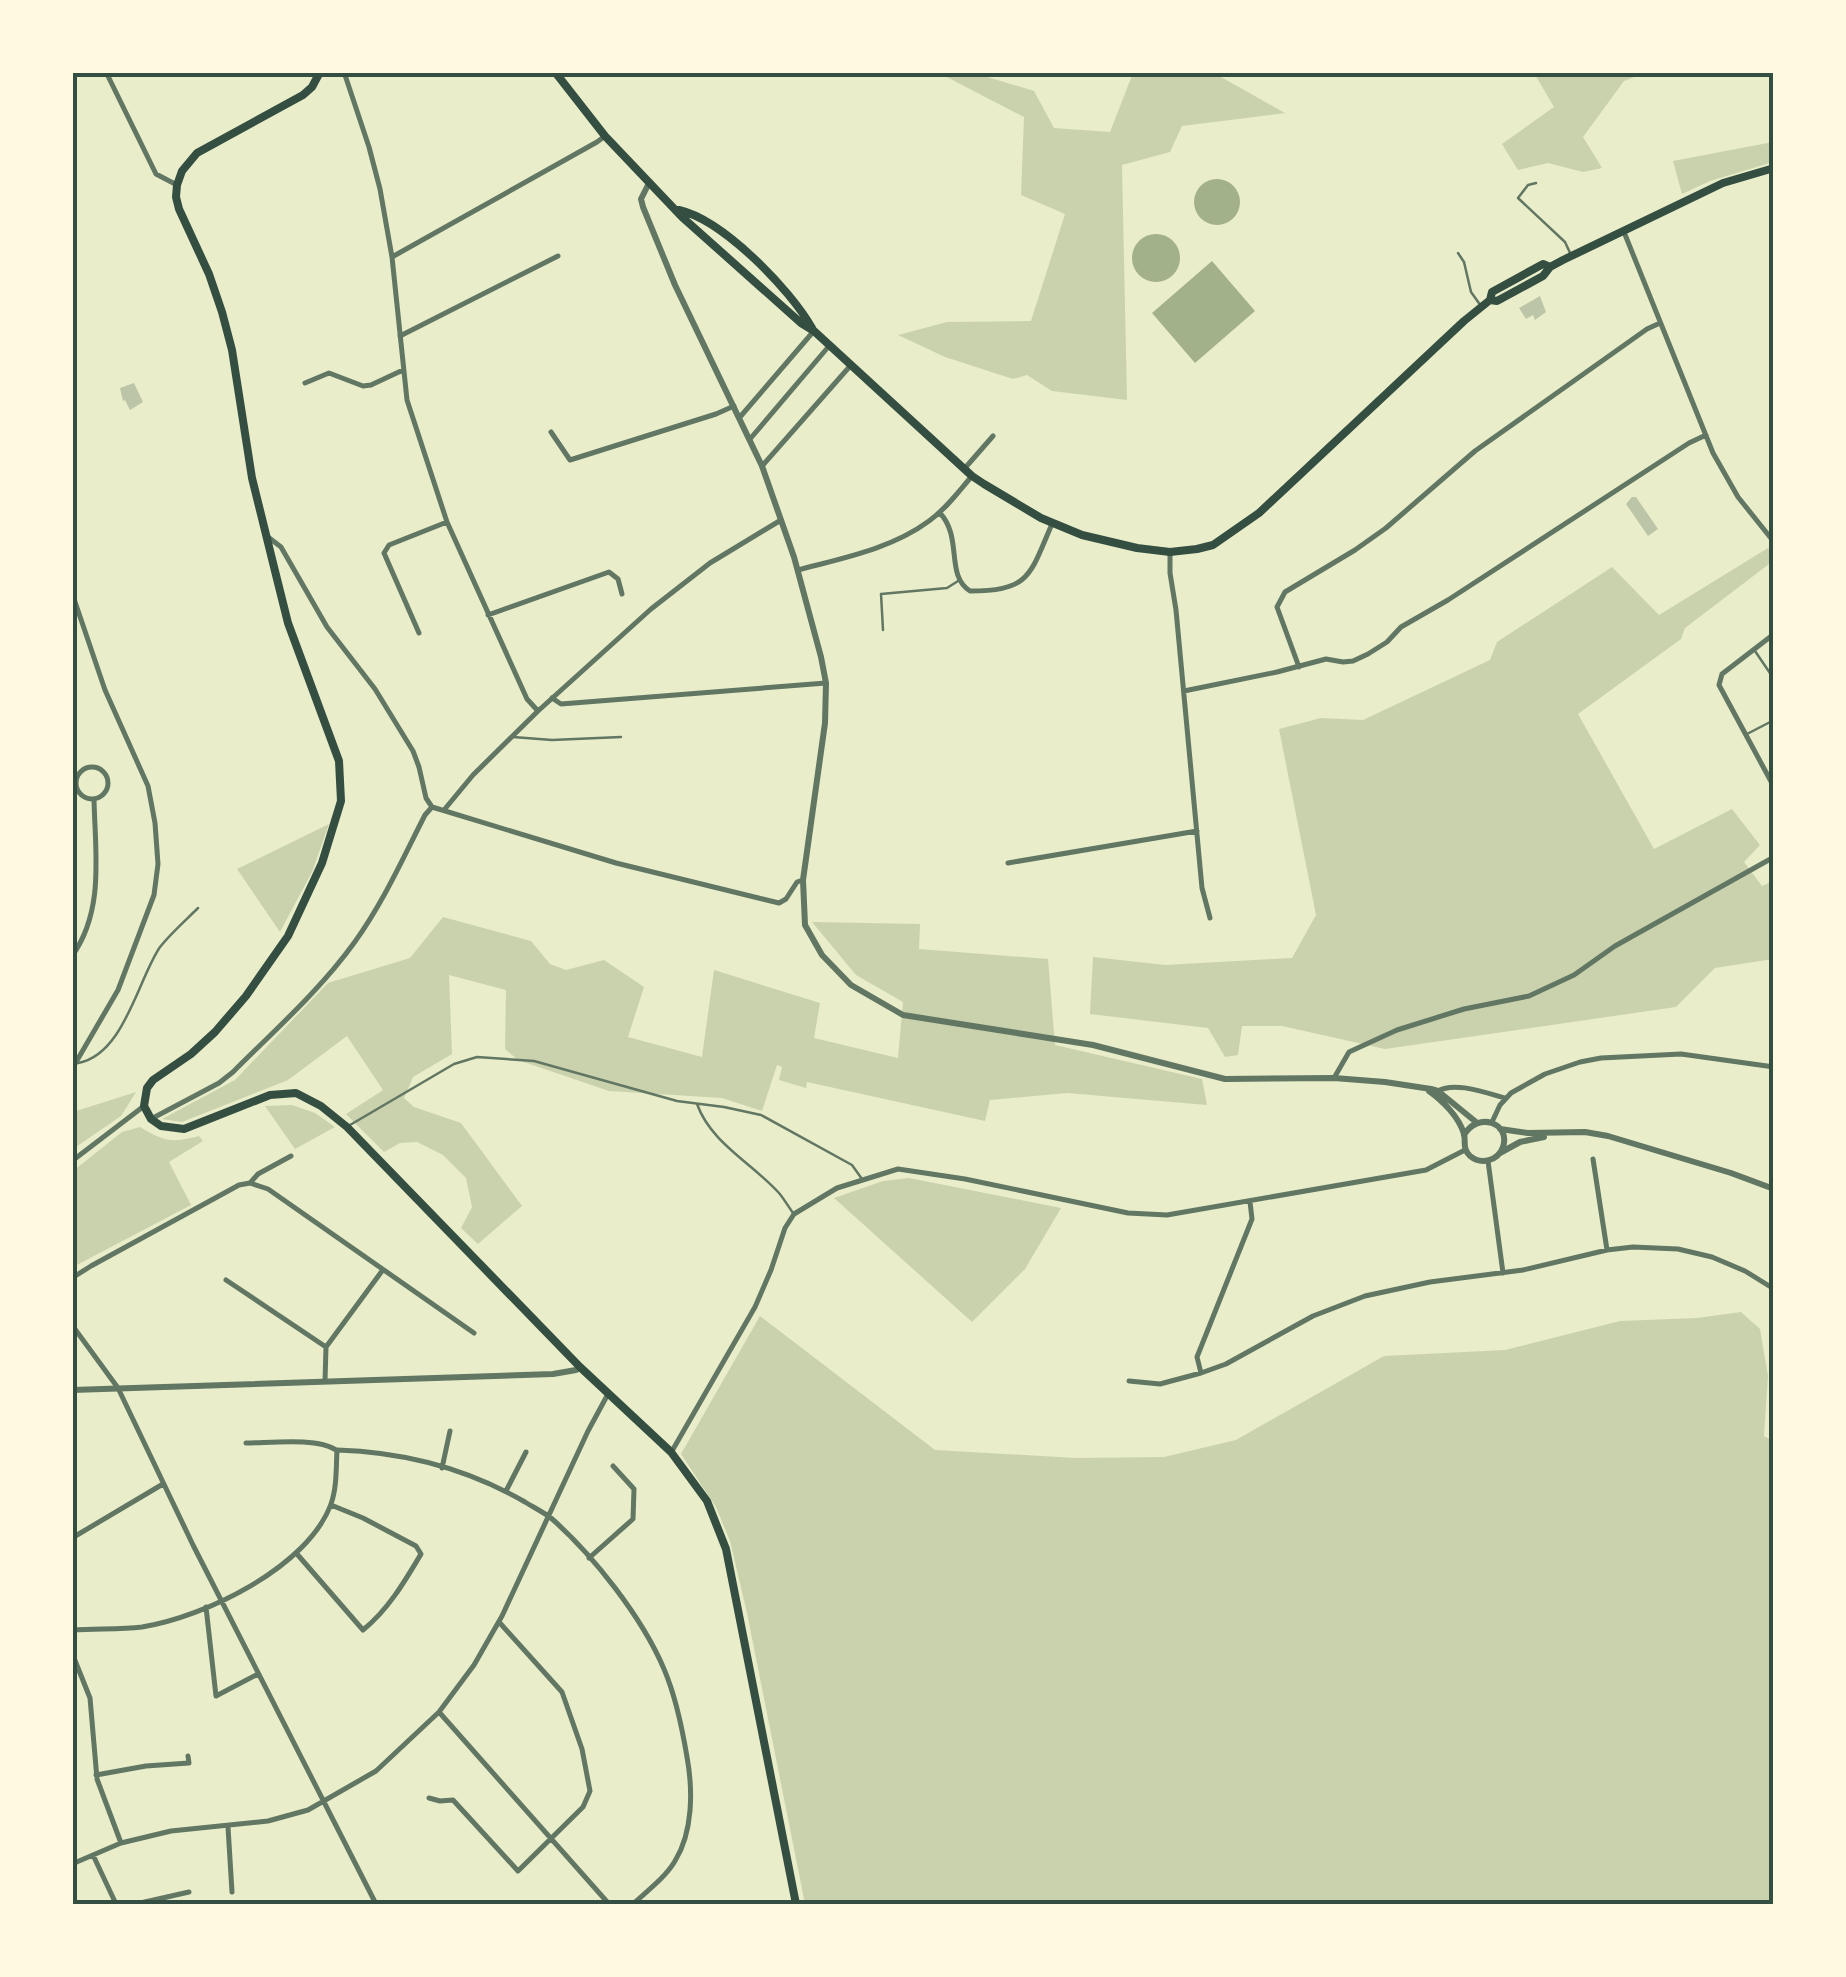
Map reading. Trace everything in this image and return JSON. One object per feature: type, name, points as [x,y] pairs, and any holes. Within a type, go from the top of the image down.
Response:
[{"type":"main road","points":[[320,72],[304,95],[197,153],[182,171],[177,186],[179,210],[209,274],[232,350],[252,478],[288,623],[339,762],[341,801],[322,863],[288,936],[215,1032],[192,1054],[153,1080],[147,1088],[144,1106],[151,1119],[161,1126],[184,1129],[270,1096],[296,1093],[321,1106],[347,1127],[580,1367],[671,1452],[707,1501],[726,1550],[796,1904]]},
{"type":"main road","points":[[556,74],[605,136],[682,217],[972,476],[1053,523],[1105,542],[1170,552],[1198,550],[1248,521],[1490,300],[1492,292],[1543,264],[1550,267],[1723,183],[1774,168]]},
{"type":"main road","points":[[677,209],[711,224],[755,260],[790,296],[814,332]]},
{"type":"street","points":[[106,72],[156,174],[177,186]]},
{"type":"street","points":[[344,72],[373,161],[392,257],[407,400],[447,522],[527,700],[538,711]]},
{"type":"street","points":[[392,257],[605,136]]},
{"type":"street","points":[[649,183],[642,207],[762,466],[798,570],[821,657],[826,683],[826,723],[803,880],[805,924],[822,955],[851,985],[904,1015],[1093,1045],[1225,1080],[1334,1078],[1438,1091],[1476,1122]]},
{"type":"street","points":[[1624,232],[1706,435],[1738,498],[1773,541]]},
{"type":"street","points":[[400,336],[558,256]]},
{"type":"street","points":[[1299,667],[1278,607],[1285,592],[1386,528],[1475,451],[1660,323]]},
{"type":"street","points":[[740,417],[814,332]]},
{"type":"street","points":[[750,439],[830,346]]},
{"type":"street","points":[[762,466],[851,365]]},
{"type":"street","points":[[305,384],[329,374],[371,385],[403,370]]},
{"type":"street","points":[[551,432],[570,460],[734,406]]},
{"type":"street","points":[[1184,691],[1326,659],[1353,661],[1379,648],[1401,627],[1706,435]]},
{"type":"street","points":[[964,468],[993,436]]},
{"type":"street","points":[[798,570],[890,543],[919,528],[940,513],[972,476]]},
{"type":"street","points":[[940,513],[953,536],[959,580],[970,591],[996,591],[1019,584],[1030,573],[1053,523]]},
{"type":"street","points":[[444,810],[538,711],[651,609],[710,563],[782,519]]},
{"type":"street","points":[[419,633],[384,553],[389,546],[447,522]]},
{"type":"street","points":[[268,538],[281,547],[327,627],[375,689],[413,752],[432,807],[616,862],[779,903],[796,882],[803,880]]},
{"type":"street","points":[[1170,552],[1202,888],[1210,918]]},
{"type":"street","points":[[488,615],[609,572],[618,580],[622,594]]},
{"type":"street","points":[[72,593],[104,690],[148,786],[158,864],[154,895],[118,990],[74,1067]]},
{"type":"street","points":[[1774,634],[1722,674],[1719,685],[1774,787]]},
{"type":"street","points":[[552,698],[561,704],[826,683]]},
{"type":"street","points":[[90,767],[101,770],[108,784],[104,794],[94,800],[84,798],[76,785],[81,771],[90,767]]},
{"type":"street","points":[[72,956],[91,920],[96,882],[94,800]]},
{"type":"street","points":[[151,1119],[219,1082],[330,973],[356,941],[432,807]]},
{"type":"street","points":[[1008,863],[1197,831]]},
{"type":"street","points":[[1334,1078],[1349,1052],[1396,1030],[1464,1009],[1529,996],[1574,974],[1615,946],[1774,857]]},
{"type":"street","points":[[1492,1122],[1511,1093],[1545,1074],[1600,1058],[1681,1054],[1774,1068]]},
{"type":"street","points":[[1438,1091],[1445,1086],[1456,1087],[1505,1098]]},
{"type":"street","points":[[1425,1089],[1442,1100],[1453,1114],[1464,1134],[1466,1150],[1479,1160],[1488,1161],[1520,1142],[1555,1134]]},
{"type":"street","points":[[72,1161],[144,1106]]},
{"type":"street","points":[[1464,1134],[1476,1122],[1492,1122],[1500,1129],[1528,1134],[1585,1132],[1608,1136],[1774,1189]]},
{"type":"street","points":[[1500,1129],[1504,1145],[1500,1153]]},
{"type":"street","points":[[671,1452],[756,1306],[785,1228],[794,1214],[838,1188],[898,1169],[1128,1213],[1167,1216],[1426,1170],[1466,1150]]},
{"type":"street","points":[[250,1183],[258,1174],[291,1156]]},
{"type":"street","points":[[1594,1159],[1607,1250]]},
{"type":"street","points":[[1488,1161],[1503,1273]]},
{"type":"street","points":[[72,1278],[239,1185],[250,1183],[268,1189],[474,1334]]},
{"type":"street","points":[[1202,1373],[1197,1357],[1252,1218],[1250,1202]]},
{"type":"street","points":[[1130,1381],[1160,1384],[1202,1373],[1226,1364],[1312,1316],[1365,1296],[1430,1282],[1503,1273],[1607,1250],[1678,1250],[1745,1271],[1774,1289]]},
{"type":"street","points":[[325,1384],[326,1347],[382,1271]]},
{"type":"street","points":[[226,1280],[326,1347]]},
{"type":"street","points":[[72,1325],[118,1388],[162,1484],[376,1904]]},
{"type":"street","points":[[72,1390],[553,1374],[580,1367]]},
{"type":"street","points":[[72,1864],[121,1843],[170,1831],[268,1821],[308,1810],[376,1771],[439,1712],[474,1665],[608,1394]]},
{"type":"street","points":[[442,1468],[450,1432]]},
{"type":"street","points":[[246,1444],[329,1445],[337,1450],[419,1460],[468,1474],[549,1517],[589,1558],[628,1606],[664,1669],[680,1716],[691,1782],[683,1843],[675,1861],[633,1904]]},
{"type":"street","points":[[72,1630],[144,1626],[206,1607],[255,1585],[297,1554],[316,1532],[331,1504],[337,1450]]},
{"type":"street","points":[[506,1491],[526,1452]]},
{"type":"street","points":[[589,1558],[632,1519],[634,1489],[613,1466]]},
{"type":"street","points":[[72,1538],[162,1484]]},
{"type":"street","points":[[297,1554],[364,1630],[394,1595],[421,1554],[416,1546],[331,1504]]},
{"type":"street","points":[[206,1607],[216,1696],[258,1674]]},
{"type":"street","points":[[429,1798],[440,1802],[453,1800],[518,1871],[583,1807],[590,1791],[582,1749],[562,1692],[499,1621]]},
{"type":"street","points":[[72,1652],[90,1698],[96,1774],[121,1843]]},
{"type":"street","points":[[439,1712],[610,1904]]},
{"type":"street","points":[[96,1774],[189,1763],[188,1756]]},
{"type":"street","points":[[228,1826],[232,1892]]},
{"type":"street","points":[[93,1855],[116,1904]]},
{"type":"street","points":[[136,1904],[188,1892]]},
{"type":"lane","points":[[1536,183],[1528,185],[1518,198],[1565,242],[1571,256]]},
{"type":"lane","points":[[1458,253],[1471,292],[1481,306]]},
{"type":"lane","points":[[883,630],[880,594],[948,588],[959,580]]},
{"type":"lane","points":[[1754,650],[1774,679]]},
{"type":"lane","points":[[1746,735],[1774,720]]},
{"type":"lane","points":[[512,737],[621,737]]},
{"type":"lane","points":[[74,1067],[102,1051],[130,1014],[160,948],[198,908]]},
{"type":"lane","points":[[347,1127],[454,1064],[477,1058],[534,1061],[677,1101],[760,1115],[852,1165],[863,1180]]},
{"type":"lane","points":[[697,1104],[703,1120],[717,1136],[778,1192],[794,1214]]},
{"type":"shaded area","points":[[939,73],[974,73],[1034,91],[1054,128],[1110,132],[1133,73],[1214,73],[1285,113],[1182,126],[1170,152],[1122,165],[1127,400],[1052,391],[1027,375],[1013,379],[945,357],[898,335],[947,322],[1031,321],[1065,214],[1021,195],[1024,117]]},
{"type":"shaded area","points":[[1534,73],[1644,73],[1624,81],[1583,137],[1602,168],[1583,172],[1548,163],[1518,170],[1502,144],[1554,107]]},
{"type":"shaded area","points":[[1773,142],[1773,162],[1682,194],[1673,161]]},
{"type":"shaded area","points":[[1217,179],[1234,185],[1240,202],[1234,219],[1217,225],[1200,219],[1194,202],[1200,185]]},
{"type":"shaded area","points":[[1156,234],[1173,241],[1180,258],[1173,275],[1156,282],[1139,275],[1132,258],[1139,241]]},
{"type":"shaded area","points":[[1212,261],[1255,311],[1195,363],[1152,313]]},
{"type":"shaded area","points":[[1768,548],[1773,561],[1685,628],[1681,639],[1578,714],[1654,849],[1732,809],[1760,845],[1744,862],[1762,886],[1773,881],[1773,959],[1715,968],[1676,1007],[1385,1049],[1282,1026],[1242,1026],[1238,1055],[1225,1057],[1208,1028],[1090,1014],[1093,957],[1165,965],[1292,958],[1316,915],[1279,729],[1321,718],[1363,720],[1490,660],[1497,642],[1612,567],[1659,615]]},
{"type":"shaded area","points":[[329,824],[312,872],[280,932],[237,869]]},
{"type":"shaded area","points":[[443,917],[531,941],[550,964],[566,970],[604,960],[644,987],[628,1037],[702,1057],[714,970],[820,1003],[814,1038],[898,1058],[903,1002],[856,975],[812,922],[920,924],[919,949],[1048,959],[1055,1045],[1202,1079],[1207,1105],[1067,1093],[990,1100],[985,1121],[807,1082],[806,1088],[779,1080],[782,1067],[777,1065],[762,1111],[722,1098],[609,1091],[518,1060],[505,1049],[506,990],[449,975],[452,1054],[413,1077],[404,1098],[414,1107],[461,1123],[522,1206],[478,1244],[461,1228],[472,1207],[466,1178],[443,1155],[417,1142],[400,1143],[384,1152],[346,1114],[383,1090],[347,1036],[288,1080],[182,1122],[162,1119],[235,1080],[328,983],[410,958]]},
{"type":"shaded area","points":[[136,1092],[121,1116],[73,1149],[73,1112]]},
{"type":"shaded area","points":[[292,1105],[315,1113],[335,1127],[295,1149],[265,1106]]},
{"type":"shaded area","points":[[140,1127],[169,1140],[199,1136],[203,1141],[169,1162],[191,1205],[73,1267],[73,1171],[122,1132]]},
{"type":"shaded area","points":[[909,1178],[1061,1208],[1025,1269],[972,1322],[834,1198],[883,1181]]},
{"type":"shaded area","points":[[1741,1312],[1760,1329],[1768,1376],[1764,1436],[1773,1441],[1773,1904],[805,1904],[730,1541],[716,1507],[681,1454],[760,1316],[935,1450],[1076,1458],[1164,1457],[1236,1440],[1384,1356],[1505,1350],[1620,1321]]},
{"type":"building","points":[[1540,296],[1546,312],[1535,320],[1533,315],[1526,319],[1519,308]]},
{"type":"building","points":[[134,383],[143,402],[130,410],[120,388]]},
{"type":"building","points":[[1636,497],[1658,529],[1648,536],[1626,504]]}]
